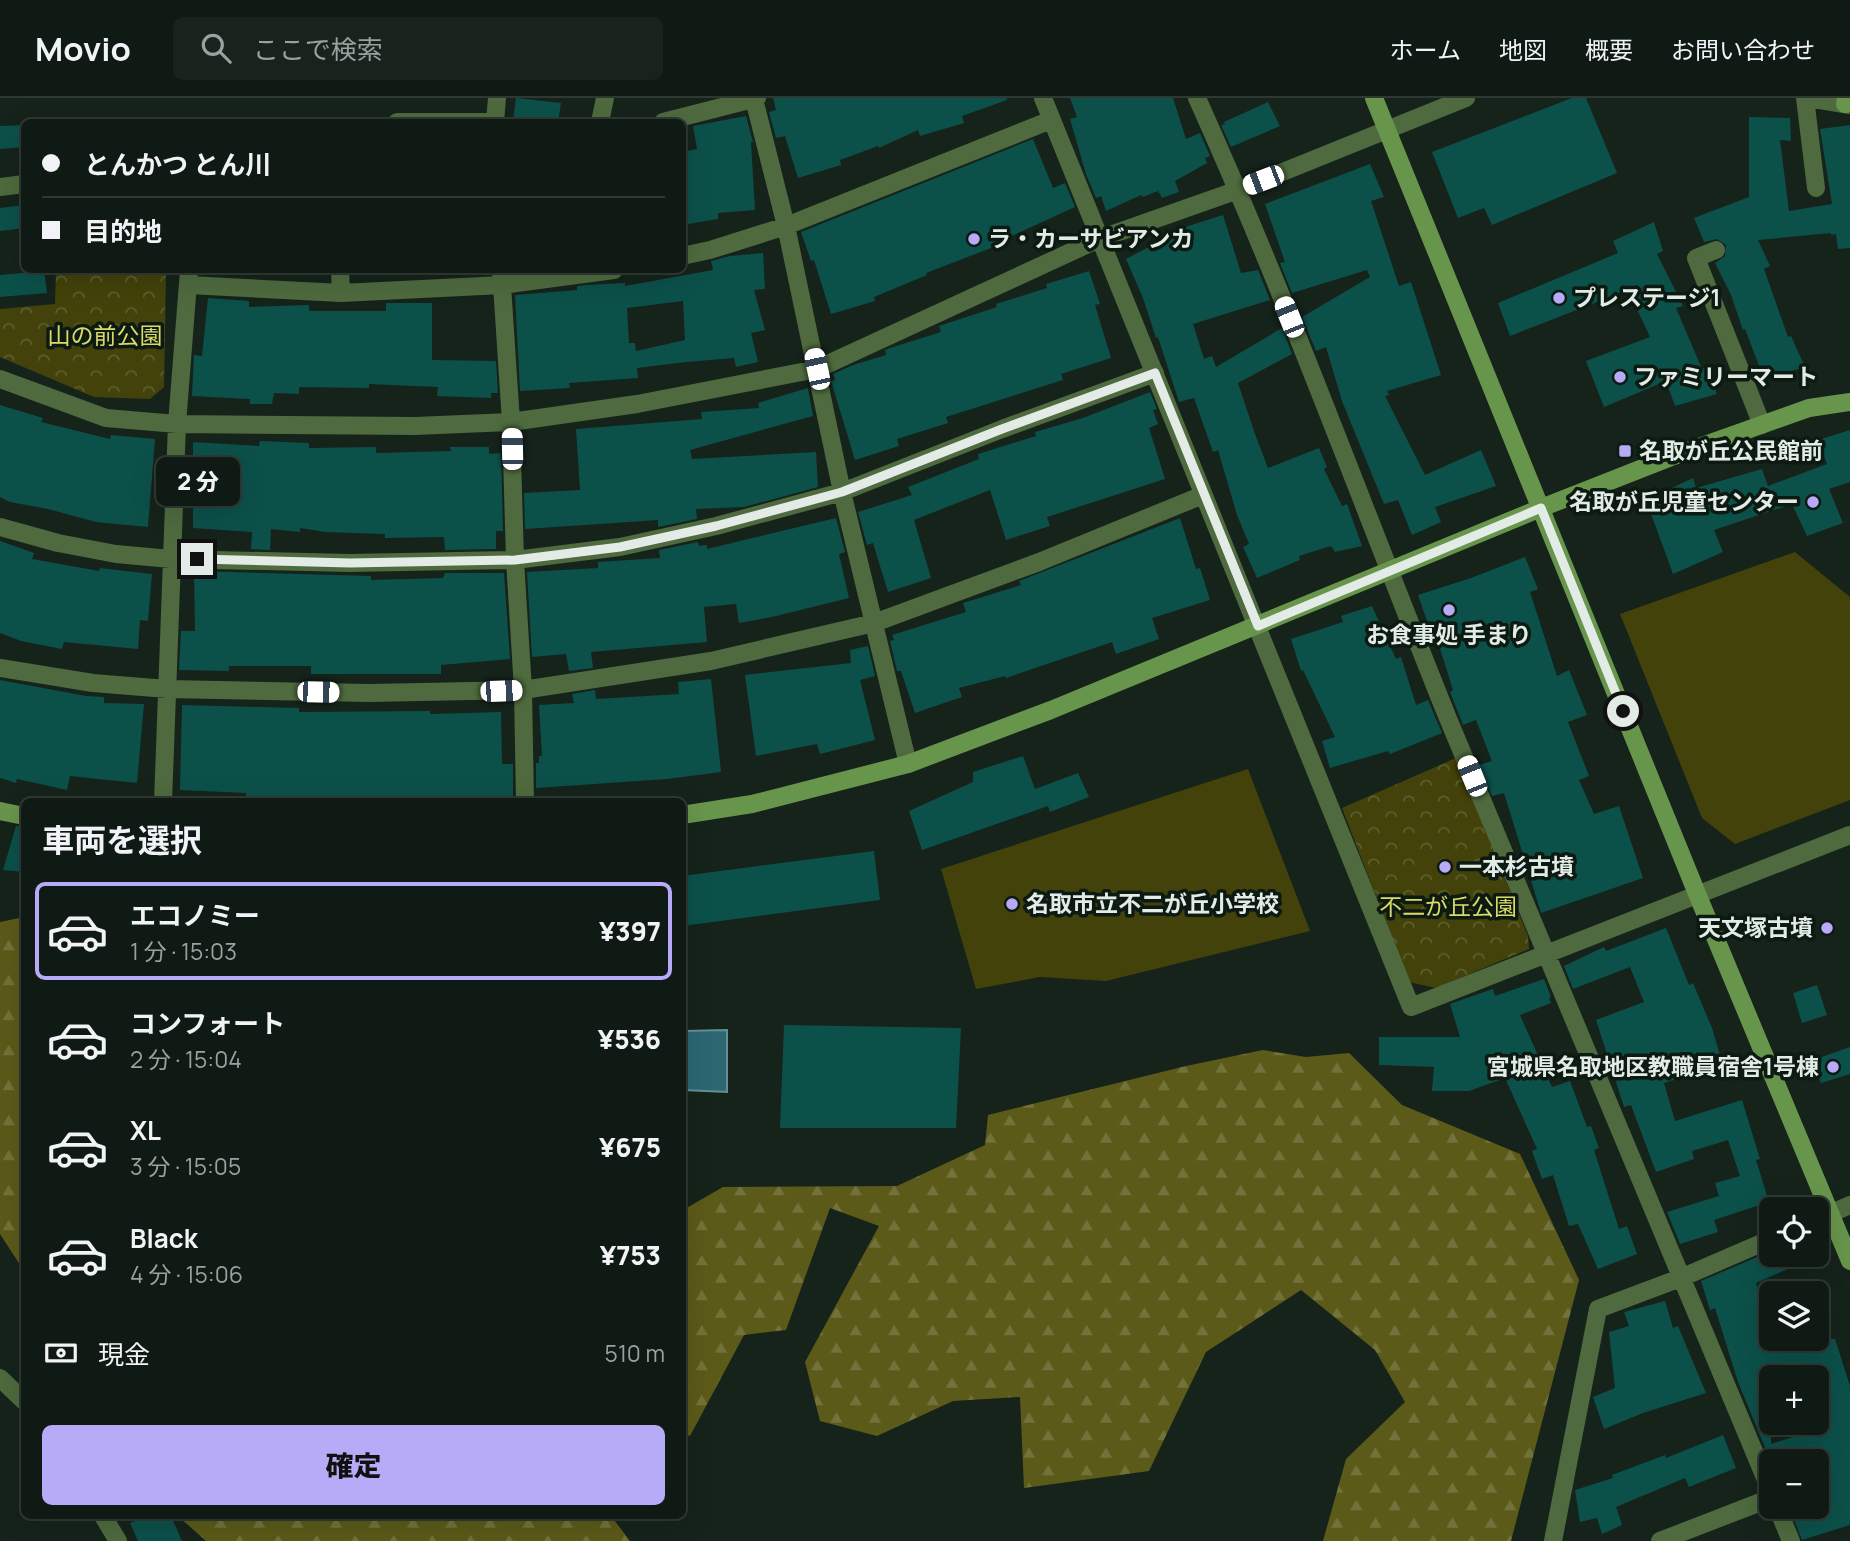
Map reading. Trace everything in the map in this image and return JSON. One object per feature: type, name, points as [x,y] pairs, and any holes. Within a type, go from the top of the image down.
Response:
[{"type":"street","points":[[495,119],[497,98]]},
{"type":"street","points":[[601,119],[605,98]]},
{"type":"street","points":[[1043,98],[1411,1007],[1850,835]]},
{"type":"street","points":[[1197,98],[1238,190],[1544,955],[1683,1277],[1759,1465]]},
{"type":"street","points":[[1374,98],[1698,896],[1816,1197]]},
{"type":"street","points":[[0,379],[106,418],[177,424],[415,426],[512,422],[637,404],[817,369],[1099,239],[1238,190],[1466,98]]},
{"type":"street","points":[[1816,188],[1807,98],[1847,103]]},
{"type":"street","points":[[675,119],[755,99],[786,226],[842,492],[908,764]]},
{"type":"street","points":[[686,255],[786,226],[1051,120]]},
{"type":"street","points":[[0,187],[21,184]]},
{"type":"street","points":[[1716,250],[1696,258],[1762,425]]},
{"type":"street","points":[[340,273],[341,293]]},
{"type":"street","points":[[163,798],[177,424],[189,277],[341,293],[566,273]]},
{"type":"street","points":[[502,277],[512,422],[525,798]]},
{"type":"street","points":[[0,527],[58,543],[116,554],[171,559],[350,563],[515,560],[620,547],[716,526],[842,492],[1155,373]]},
{"type":"street","points":[[686,813],[752,804],[908,764],[1051,710],[1671,457],[1809,408],[1850,402]]},
{"type":"street","points":[[0,668],[93,683],[167,689],[369,693],[523,690],[710,661],[874,623],[1039,562],[1203,495]]},
{"type":"street","points":[[0,811],[21,815]]},
{"type":"street","points":[[1829,1215],[1850,1205]]},
{"type":"street","points":[[1829,1225],[1850,1261]]},
{"type":"street","points":[[1553,1541],[1598,1309],[1759,1244]]},
{"type":"street","points":[[0,1378],[21,1398]]},
{"type":"street","points":[[1660,1541],[1759,1500]]},
{"type":"street","points":[[105,1519],[118,1541]]},
{"type":"street","points":[[1782,1519],[1791,1541]]},
{"type":"green space","name":"山の前公園","points":[[56,273],[166,273],[164,387],[150,399],[94,397],[0,357],[0,309],[55,304]]},
{"type":"green space","points":[[1795,552],[1850,597],[1850,800],[1735,844],[1702,818],[1620,614]]},
{"type":"green space","name":"不二が丘公園","points":[[1456,758],[1528,936],[1529,949],[1436,988],[1409,982],[1342,808]]},
{"type":"green space","points":[[1248,769],[1310,931],[1106,981],[1040,977],[976,989],[941,869]]},
{"type":"green space","points":[[21,918],[21,1266],[0,1234],[0,922]]},
{"type":"green space","points":[[1263,1050],[1306,1057],[1349,1053],[1402,1105],[1520,1154],[1579,1280],[1511,1541],[1323,1541],[1346,1459],[1405,1402],[1375,1350],[1301,1290],[1206,1352],[1149,1471],[1024,1488],[1020,1397],[953,1401],[877,1436],[820,1421],[805,1362],[879,1226],[830,1208],[786,1330],[744,1335],[690,1436],[686,1434],[686,1208],[723,1187],[897,1186],[985,1145],[988,1115],[1186,1066]]},
{"type":"green space","points":[[181,1519],[613,1519],[630,1541],[206,1541]]},
{"type":"water","points":[[727,1030],[727,1092],[686,1090],[686,1031]]},
{"type":"building","points":[[516,98],[561,103],[558,119],[513,119]]},
{"type":"building","points":[[773,98],[1007,100],[962,116],[964,123],[920,136],[918,130],[879,148],[878,146],[840,160],[841,165],[798,178],[785,136],[776,138],[769,112],[776,110]]},
{"type":"building","points":[[1070,98],[1173,98],[1186,139],[1200,133],[1210,156],[1205,158],[1207,163],[1175,181],[1179,192],[1162,198],[1158,191],[1143,197],[1141,195],[1106,211],[1101,196],[1096,198],[1086,174],[1070,119],[1077,117]]},
{"type":"building","points":[[1572,98],[1586,98],[1617,173],[1492,225],[1484,208],[1458,218],[1432,152]]},
{"type":"building","points":[[1268,102],[1280,126],[1231,147],[1221,125]]},
{"type":"building","points":[[746,116],[753,142],[755,210],[718,213],[718,219],[686,224],[686,151],[697,149],[693,126]]},
{"type":"building","points":[[1749,117],[1790,118],[1791,141],[1780,140],[1789,211],[1832,204],[1820,129],[1850,125],[1850,248],[1838,249],[1836,234],[1831,233],[1758,240],[1770,266],[1764,269],[1788,337],[1791,336],[1805,367],[1764,379],[1731,295],[1715,263],[1725,256],[1726,245],[1717,239],[1704,242],[1694,218],[1749,197]]},
{"type":"building","points":[[21,125],[21,147],[0,149],[0,126]]},
{"type":"building","points":[[1033,139],[1053,188],[1065,183],[1075,207],[1003,240],[1004,243],[926,273],[927,275],[874,297],[875,301],[831,314],[814,260],[811,261],[801,232]]},
{"type":"building","points":[[1370,164],[1384,197],[1371,201],[1399,286],[1411,282],[1441,375],[1387,391],[1389,395],[1385,396],[1425,475],[1481,450],[1496,486],[1435,507],[1441,522],[1412,535],[1398,500],[1384,504],[1342,401],[1326,347],[1316,351],[1302,317],[1370,277],[1367,270],[1292,293],[1280,263],[1285,262],[1265,204]]},
{"type":"building","points":[[21,205],[21,228],[0,231],[0,208]]},
{"type":"building","points":[[1223,215],[1241,273],[1258,270],[1270,300],[1193,324],[1204,359],[1212,356],[1216,367],[1282,328],[1292,354],[1238,383],[1255,434],[1268,468],[1319,448],[1327,467],[1324,469],[1342,506],[1347,504],[1362,546],[1335,552],[1331,546],[1299,556],[1300,560],[1257,578],[1243,547],[1249,544],[1237,515],[1218,450],[1213,452],[1194,398],[1179,402],[1158,337],[1156,338],[1126,259],[1179,229]]},
{"type":"building","points":[[1654,222],[1663,251],[1657,254],[1683,306],[1676,308],[1702,369],[1706,367],[1717,394],[1675,406],[1666,381],[1604,407],[1586,361],[1650,337],[1628,290],[1510,336],[1498,303],[1618,253],[1613,241]]},
{"type":"building","points":[[763,253],[765,289],[754,290],[765,330],[751,333],[758,362],[736,367],[734,358],[686,362],[637,368],[638,378],[569,383],[570,388],[520,391],[515,295],[577,290],[577,286],[587,285],[625,283],[625,286],[713,270],[711,261]],"holes":[[[683,301],[685,340],[636,351],[635,343],[629,343],[627,308]]]},
{"type":"building","points":[[1089,271],[1100,304],[1095,305],[1111,358],[1061,374],[1063,380],[946,417],[948,423],[897,439],[899,446],[855,460],[831,381],[835,380],[833,374],[886,355],[885,350],[890,348],[941,332],[939,326],[1047,288],[1046,284]]},
{"type":"building","points":[[44,273],[47,293],[0,297],[0,275]]},
{"type":"building","points":[[208,298],[249,301],[249,307],[309,305],[309,311],[386,311],[386,303],[432,303],[432,360],[496,361],[498,393],[491,393],[491,398],[437,396],[438,387],[369,384],[369,388],[299,387],[299,394],[274,393],[272,404],[250,404],[250,399],[192,396],[194,355],[202,356]]},
{"type":"building","points":[[808,388],[813,416],[690,450],[692,459],[816,452],[818,487],[744,507],[696,509],[697,519],[658,527],[658,520],[525,529],[524,493],[580,490],[576,429],[702,419],[701,412],[759,408],[758,403]]},
{"type":"building","points":[[1150,392],[1157,409],[1153,410],[1158,424],[1149,428],[1165,479],[1047,517],[1050,526],[1006,540],[990,490],[914,520],[931,578],[888,592],[873,543],[867,545],[858,512],[912,495],[908,487],[979,459],[978,454],[1036,436],[1035,432],[1083,418]]},
{"type":"building","points":[[0,405],[43,418],[41,422],[110,439],[111,435],[155,439],[148,527],[96,522],[10,502],[0,497]]},
{"type":"building","points":[[1850,430],[1850,482],[1829,489],[1843,523],[1807,536],[1792,504],[1714,530],[1723,552],[1673,574],[1646,500],[1693,478],[1696,488],[1762,469],[1768,486],[1827,464],[1818,440]]},
{"type":"building","points":[[260,441],[309,443],[309,448],[376,447],[376,453],[489,447],[489,454],[501,453],[503,531],[496,531],[496,549],[445,550],[444,537],[385,538],[385,534],[325,532],[300,528],[300,532],[271,529],[270,550],[251,549],[252,532],[193,528],[193,442],[259,446]]},
{"type":"building","points":[[836,518],[845,552],[839,554],[849,598],[739,623],[736,604],[704,607],[707,642],[591,652],[593,668],[569,671],[566,654],[532,657],[527,572],[598,568],[598,562],[660,558],[659,550],[698,542],[699,546],[707,545],[707,549]]},
{"type":"building","points":[[1180,518],[1196,569],[1200,568],[1210,600],[1152,618],[1159,639],[1116,654],[1112,642],[1006,678],[1005,676],[959,688],[962,697],[915,713],[901,671],[897,671],[890,641],[894,640],[892,635],[966,612],[963,603],[1021,585],[1019,581]]},
{"type":"building","points":[[0,541],[34,553],[32,559],[99,571],[100,568],[152,574],[148,621],[140,620],[138,649],[64,642],[62,649],[21,641],[0,633]]},
{"type":"building","points":[[1525,557],[1538,589],[1530,592],[1557,676],[1569,670],[1587,715],[1568,722],[1589,776],[1579,780],[1594,814],[1619,806],[1643,878],[1541,913],[1504,793],[1492,796],[1479,765],[1492,761],[1476,720],[1463,725],[1450,692],[1453,690],[1433,626],[1429,627],[1418,595]]},
{"type":"building","points":[[194,571],[371,576],[371,580],[443,578],[445,573],[504,573],[510,659],[441,665],[441,674],[311,674],[311,666],[229,666],[229,671],[179,670],[181,631],[195,631]]},
{"type":"building","points":[[1372,606],[1396,659],[1401,657],[1416,705],[1428,700],[1442,733],[1390,754],[1388,751],[1330,768],[1322,741],[1335,737],[1303,670],[1301,671],[1291,639],[1343,622],[1341,616]]},
{"type":"building","points":[[868,646],[875,676],[860,680],[875,740],[820,754],[817,744],[756,756],[745,675],[851,663],[850,650]]},
{"type":"building","points":[[711,679],[721,772],[667,779],[536,788],[536,763],[539,763],[539,756],[542,756],[539,705],[574,703],[572,694],[595,690],[596,699],[679,694],[678,682]]},
{"type":"building","points":[[0,680],[104,697],[104,703],[144,704],[137,783],[70,776],[67,790],[17,779],[16,783],[0,778]]},
{"type":"building","points":[[182,705],[299,708],[299,712],[501,712],[502,764],[513,764],[513,798],[246,798],[246,793],[180,790]]},
{"type":"building","points":[[1023,756],[1035,789],[1078,773],[1089,797],[1050,812],[1048,806],[922,850],[909,811],[973,782],[973,772]]},
{"type":"building","points":[[16,826],[21,827],[21,872],[3,870]]},
{"type":"building","points":[[874,851],[880,900],[686,925],[686,875]]},
{"type":"building","points":[[1666,928],[1689,985],[1693,983],[1712,1028],[1723,1065],[1664,1083],[1675,1121],[1742,1100],[1760,1159],[1756,1160],[1767,1197],[1759,1197],[1759,1205],[1714,1220],[1718,1232],[1680,1244],[1667,1212],[1719,1196],[1715,1183],[1740,1176],[1728,1140],[1692,1151],[1694,1159],[1656,1172],[1631,1105],[1624,1107],[1596,1020],[1644,1002],[1630,967],[1573,989],[1564,966],[1604,947],[1606,951]]},
{"type":"building","points":[[1544,979],[1551,1003],[1520,1015],[1552,1087],[1570,1081],[1587,1127],[1591,1126],[1599,1148],[1594,1150],[1619,1229],[1627,1226],[1637,1254],[1598,1269],[1578,1224],[1569,1226],[1553,1175],[1542,1179],[1532,1151],[1537,1149],[1505,1078],[1469,1091],[1432,1091],[1434,1067],[1379,1065],[1379,1037],[1460,1037],[1450,1004],[1493,989],[1495,996]]},
{"type":"building","points":[[1817,985],[1827,1015],[1802,1023],[1793,993]]},
{"type":"building","points":[[784,1025],[961,1028],[956,1128],[780,1128]]},
{"type":"building","name":"宮城県名取地区教職員宿舎1号棟","points":[[1850,1047],[1850,1074],[1821,1083],[1813,1060]]},
{"type":"building","points":[[1759,1256],[1759,1267],[1792,1267],[1756,1283],[1759,1291],[1759,1351],[1829,1351],[1829,1339],[1835,1339],[1850,1386],[1850,1525],[1802,1540],[1794,1519],[1829,1519],[1829,1449],[1766,1449],[1760,1435],[1771,1435],[1771,1444],[1800,1435],[1829,1435],[1829,1365],[1759,1365],[1759,1433],[1738,1382],[1715,1308],[1710,1310],[1701,1281]]},
{"type":"building","points":[[1665,1301],[1673,1328],[1678,1326],[1706,1393],[1643,1413],[1604,1429],[1593,1397],[1615,1388],[1609,1332],[1629,1326],[1624,1312]]},
{"type":"building","points":[[1723,1435],[1736,1468],[1689,1487],[1685,1478],[1616,1507],[1622,1525],[1602,1534],[1597,1518],[1580,1522],[1575,1490]]},
{"type":"building","points":[[141,1519],[172,1519],[182,1541],[138,1541],[130,1523]]},
{"type":"place","name":"ラ・カーサビアンカ","points":[[974,239]]},
{"type":"place","name":"プレステージ1","points":[[1559,298]]},
{"type":"place","name":"ファミリーマート","points":[[1620,377]]},
{"type":"place","name":"名取が丘公民館前","points":[[1625,451]]},
{"type":"place","name":"名取が丘児童センター","points":[[1813,502]]},
{"type":"place","name":"お食事処 手まり","points":[[1449,610]]},
{"type":"place","name":"一本杉古墳","points":[[1445,867]]},
{"type":"place","name":"名取市立不二が丘小学校","points":[[1012,904]]},
{"type":"place","name":"天文塚古墳","points":[[1827,928]]},
{"type":"place","name":"宮城県名取地区教職員宿舎1号棟","points":[[1833,1067]]},
{"type":"route","points":[[197,559],[350,563],[515,560],[620,547],[716,526],[842,492],[1155,373],[1258,626],[1541,508],[1623,711]]}]
